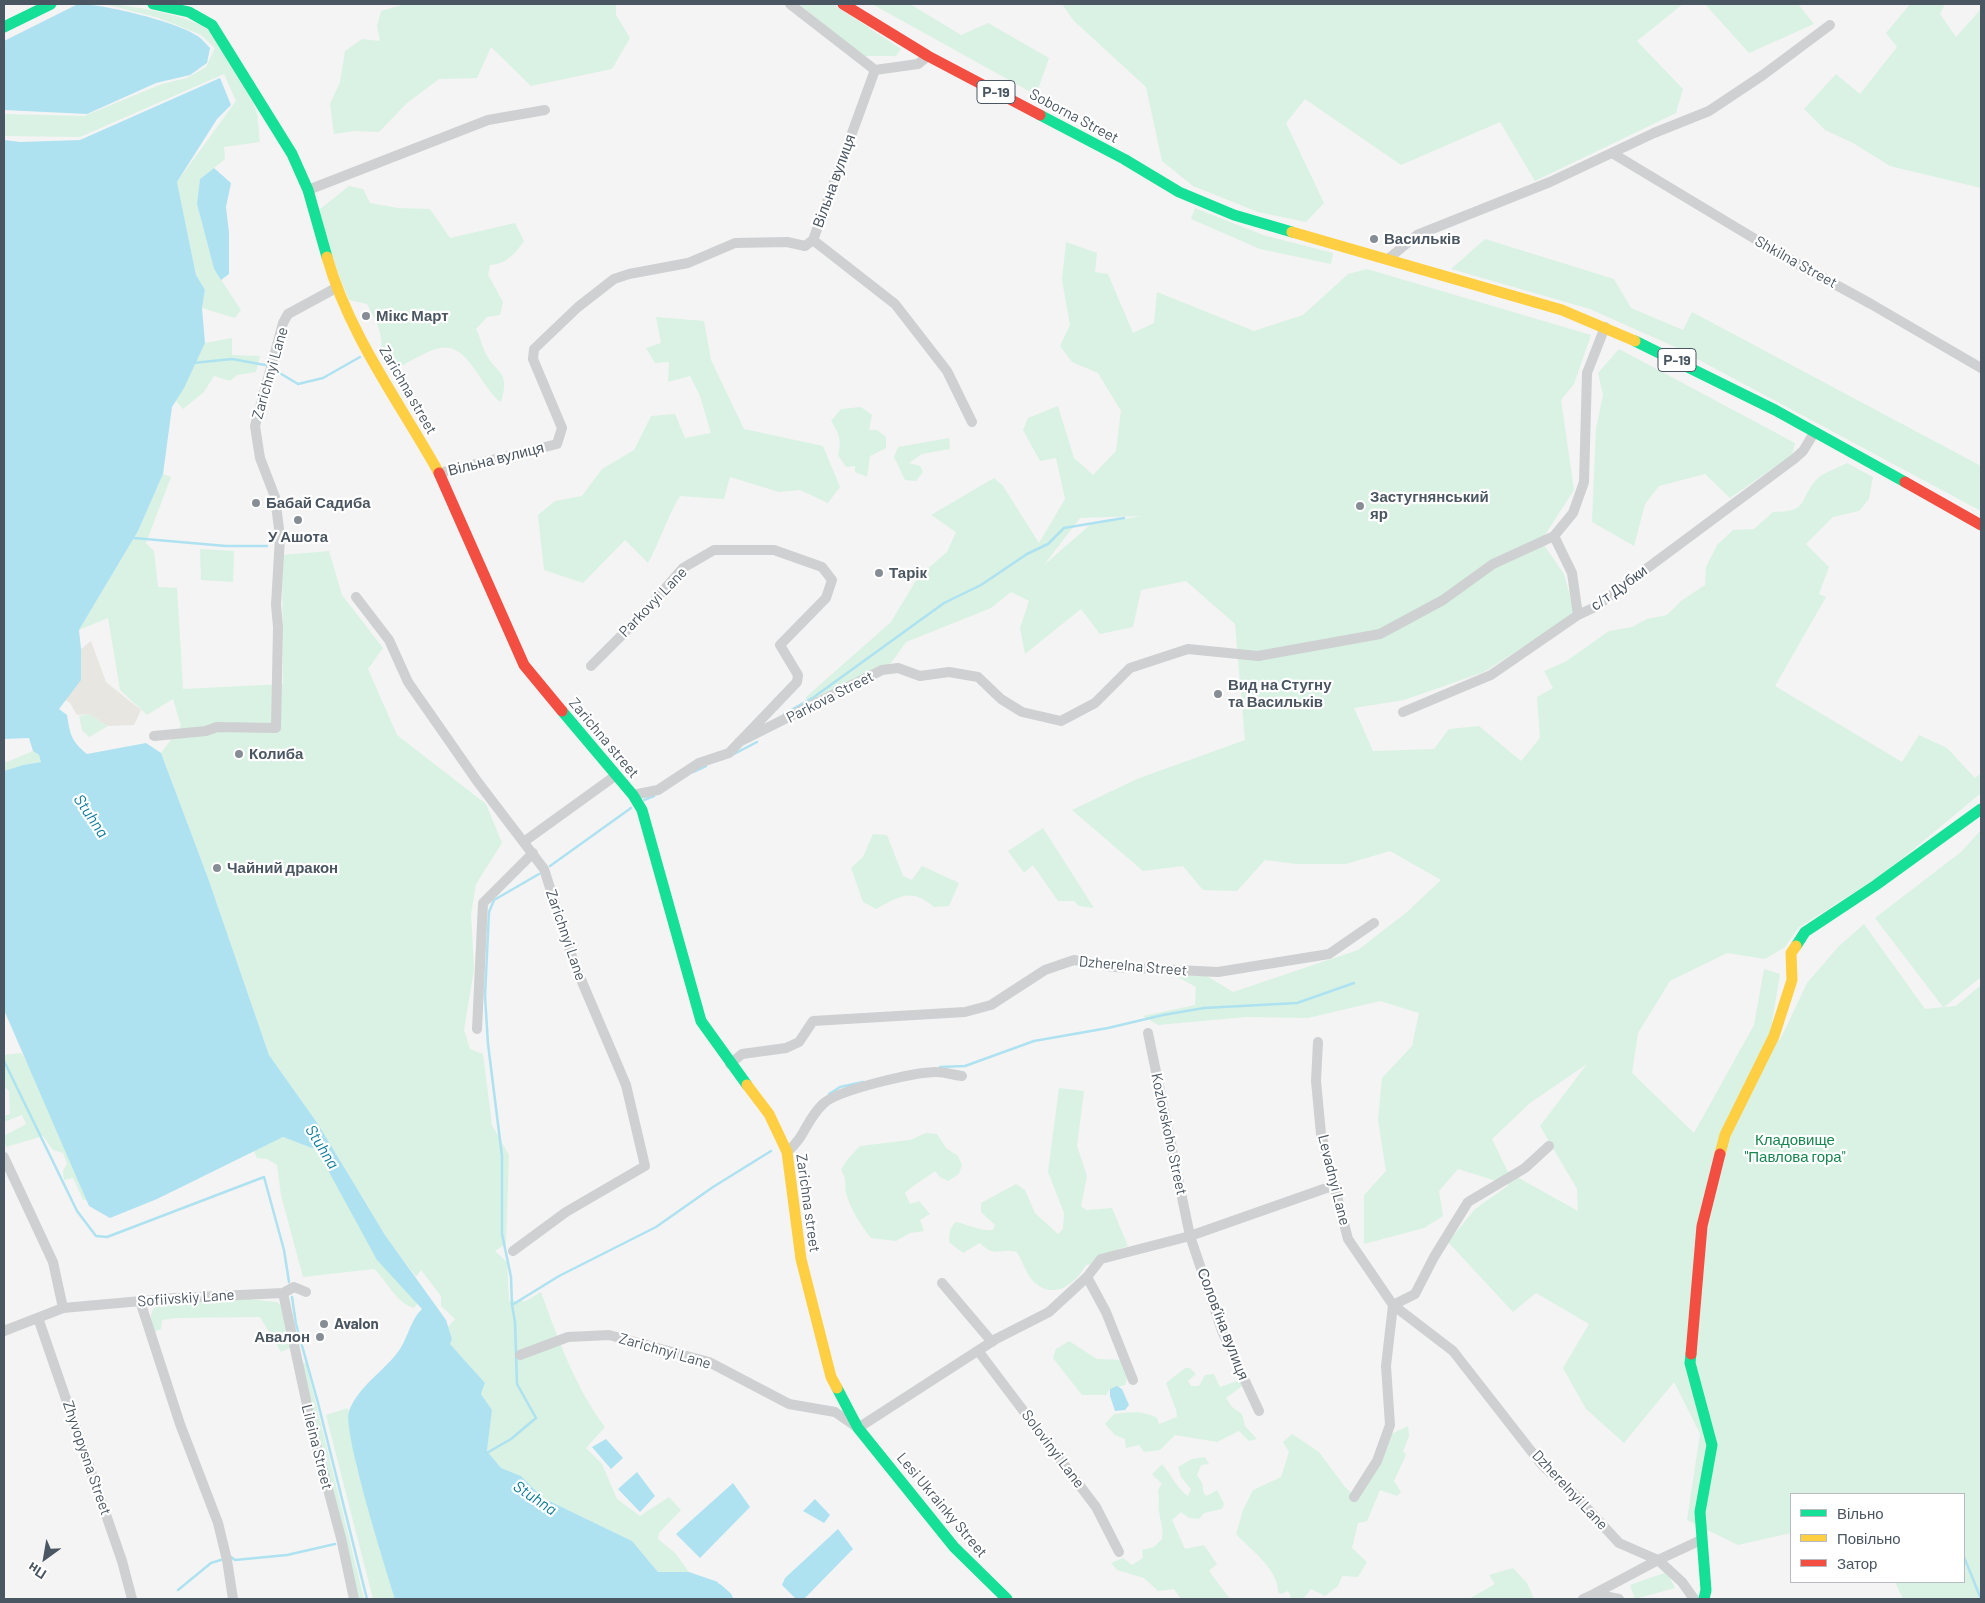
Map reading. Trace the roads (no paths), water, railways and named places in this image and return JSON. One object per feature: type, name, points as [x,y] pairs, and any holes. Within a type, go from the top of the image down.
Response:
[{"type":"street","points":[[4,27],[51,4]]},
{"type":"street","name":"Zarichna street","points":[[153,4],[189,12],[212,25],[283,137],[308,190],[336,288],[349,317],[439,473],[524,665],[615,776],[633,795],[642,810],[701,1021],[730,1064],[769,1114],[787,1152],[801,1259],[831,1377],[858,1428]]},
{"type":"street","points":[[790,4],[875,70],[918,64],[928,56]]},
{"type":"street","name":"Soborna Street","points":[[843,4],[928,56],[1124,160],[1179,192],[1234,215],[1388,259]]},
{"type":"street","points":[[1388,259],[1418,235],[1550,182],[1709,111],[1763,75],[1830,25]]},
{"type":"street","name":"Вільна вулиця","points":[[439,473],[557,444],[562,428],[533,359],[534,349],[578,307],[614,280],[629,274],[688,263],[735,244],[787,242],[805,246],[813,240],[875,70]]},
{"type":"street","points":[[308,190],[488,120],[545,110]]},
{"type":"street","name":"Shkilna Street","points":[[1612,153],[1777,252],[1872,304],[1981,368]]},
{"type":"street","points":[[813,240],[895,304],[947,370],[972,422]]},
{"type":"street","name":"Р-19","points":[[1388,259],[1562,310],[1605,327],[1662,353],[1814,433],[1981,525]]},
{"type":"street","name":"Zarichnyi Lane","points":[[154,736],[206,730],[216,727],[276,728],[277,573],[280,537],[275,497],[260,458],[255,426],[283,323],[288,314],[336,288]]},
{"type":"street","points":[[1578,616],[1572,573],[1554,536],[1573,513],[1584,482],[1587,373],[1605,327]]},
{"type":"street","name":"с/т Дубки","points":[[1403,712],[1491,675],[1578,616],[1595,607],[1794,459],[1803,451],[1814,433]]},
{"type":"street","name":"Parkova Street","points":[[739,742],[882,670],[898,668],[920,676],[949,672],[978,677],[1002,699],[1022,712],[1061,721],[1094,703],[1130,668],[1188,649],[1258,656],[1380,634],[1435,604],[1493,564],[1554,536]]},
{"type":"street","name":"Parkovyi Lane","points":[[591,666],[642,615],[683,568],[714,550],[774,550],[822,567],[832,580],[826,598],[780,646],[798,675],[797,682],[729,753],[698,763],[658,790],[633,795]]},
{"type":"street","name":"Zarichnyi Lane","points":[[356,597],[389,640],[408,682],[477,781],[544,869],[574,963],[626,1085],[646,1166],[566,1212],[513,1251]]},
{"type":"street","points":[[524,841],[615,776]]},
{"type":"street","points":[[1704,1599],[1706,1590],[1700,1512],[1712,1445],[1690,1363],[1702,1226],[1725,1135],[1774,1036],[1792,980],[1791,953],[1805,932],[1876,885],[1981,809]]},
{"type":"street","points":[[477,1029],[482,903],[533,853]]},
{"type":"street","name":"Dzherelna Street","points":[[730,1064],[742,1054],[786,1048],[799,1042],[813,1021],[965,1012],[991,1005],[1045,970],[1074,960],[1114,967],[1218,972],[1329,954],[1374,923]]},
{"type":"street","name":"Kozlovskoho Street","points":[[1148,1033],[1190,1236]]},
{"type":"street","name":"Levadnyi Lane","points":[[1318,1042],[1316,1081],[1322,1134],[1348,1239],[1393,1305],[1453,1351],[1463,1366]]},
{"type":"street","points":[[787,1152],[800,1141],[810,1118],[824,1102],[842,1092],[936,1072],[962,1076]]},
{"type":"street","points":[[1354,1497],[1377,1461],[1390,1425],[1386,1366],[1393,1305],[1415,1294],[1434,1257],[1468,1202],[1525,1168],[1550,1146]]},
{"type":"street","points":[[4,1157],[53,1262],[63,1308]]},
{"type":"street","points":[[858,1428],[992,1342],[1049,1312],[1102,1259],[1190,1236],[1335,1185]]},
{"type":"street","name":"Соловʼїна вулиця","points":[[1190,1236],[1222,1331],[1259,1411]]},
{"type":"street","points":[[1086,1277],[1106,1312],[1133,1380]]},
{"type":"street","points":[[942,1283],[992,1342]]},
{"type":"street","name":"Sofiivskiy Lane","points":[[4,1331],[63,1308],[140,1301],[284,1293],[294,1287],[306,1292]]},
{"type":"street","name":"Lileina Street","points":[[284,1293],[312,1433],[341,1538],[354,1599]]},
{"type":"street","points":[[140,1301],[180,1424],[218,1522],[227,1560],[233,1599]]},
{"type":"street","name":"Zhyvopysna Street","points":[[38,1318],[119,1552],[132,1599]]},
{"type":"street","name":"Zarichnyi Lane","points":[[520,1355],[568,1337],[609,1335],[709,1362],[789,1404],[835,1412],[858,1428]]},
{"type":"street","name":"Solovinyi Lane","points":[[979,1352],[1096,1507],[1119,1552]]},
{"type":"street","name":"Dzherelnyi Lane","points":[[1463,1366],[1542,1464],[1573,1493],[1619,1543],[1658,1560],[1682,1582],[1694,1599]]},
{"type":"street","name":"Lesi Ukrainky Street","points":[[858,1428],[954,1547],[1007,1599]]},
{"type":"street","points":[[1583,1599],[1701,1540]]},
{"type":"street","points":[[1594,1594],[1620,1599]]},
{"type":"water","points":[[78,4],[105,7],[140,15],[189,31],[199,37],[210,48],[207,63],[190,75],[156,83],[87,114],[4,110],[4,41]]},
{"type":"water","points":[[220,78],[231,105],[217,119],[177,182],[196,275],[205,290],[202,308],[205,343],[184,388],[172,407],[163,474],[138,531],[79,630],[81,680],[59,709],[67,715],[70,732],[74,741],[87,754],[146,743],[161,753],[208,878],[269,1055],[318,1124],[385,1235],[446,1320],[452,1339],[450,1344],[485,1383],[481,1394],[492,1410],[487,1451],[501,1468],[521,1476],[543,1498],[632,1541],[658,1572],[689,1572],[718,1582],[715,1599],[395,1599],[358,1472],[352,1445],[349,1411],[359,1393],[400,1349],[415,1318],[422,1309],[377,1260],[317,1150],[283,1137],[157,1199],[110,1218],[89,1206],[4,1010],[4,771],[41,762],[39,755],[33,751],[29,738],[4,739],[4,140],[20,142],[80,140]]},
{"type":"water","points":[[214,168],[231,183],[226,207],[229,233],[229,274],[221,280],[214,269],[197,204],[200,179]]},
{"type":"water","points":[[1117,1386],[1122,1389],[1129,1405],[1125,1410],[1115,1411],[1110,1396],[1110,1389]]},
{"type":"water","points":[[606,1439],[623,1458],[611,1469],[592,1447]]},
{"type":"water","points":[[637,1472],[655,1496],[640,1512],[618,1489]]},
{"type":"water","points":[[733,1483],[750,1507],[700,1558],[676,1534]]},
{"type":"water","points":[[815,1499],[830,1515],[824,1523],[803,1511]]},
{"type":"water","points":[[838,1529],[853,1549],[804,1599],[796,1599],[782,1585],[785,1578]]},
{"type":"waterway","points":[[278,372],[298,384],[323,378],[360,357]]},
{"type":"waterway","points":[[193,363],[232,359],[265,365]]},
{"type":"waterway","points":[[784,714],[814,697],[944,603],[981,585],[1027,554],[1048,544],[1064,528],[1124,518]]},
{"type":"waterway","points":[[134,538],[226,546],[267,546]]},
{"type":"waterway","points":[[734,754],[757,742]]},
{"type":"waterway","points":[[693,772],[706,766]]},
{"type":"waterway","points":[[644,800],[654,796]]},
{"type":"waterway","points":[[550,866],[631,808]]},
{"type":"waterway","points":[[512,1305],[511,1277],[502,1234],[502,1156],[488,1044],[485,996],[489,912],[494,900],[539,874]]},
{"type":"waterway","points":[[940,1067],[965,1066],[1034,1041],[1108,1028],[1163,1015],[1204,1008],[1297,1003],[1354,983]]},
{"type":"waterway","points":[[4,1061],[77,1211],[96,1236],[107,1237],[264,1177],[284,1250],[289,1282]]},
{"type":"waterway","points":[[829,1094],[840,1087],[863,1082]]},
{"type":"waterway","points":[[485,1454],[511,1439],[536,1418],[517,1384],[515,1322],[512,1305],[559,1276],[656,1227],[713,1187],[771,1151]]},
{"type":"waterway","points":[[292,1297],[296,1324],[318,1403],[367,1599]]},
{"type":"waterway","points":[[231,1557],[235,1560],[287,1555],[335,1544]]},
{"type":"waterway","points":[[178,1590],[211,1563],[224,1559]]},
{"type":"waterway","points":[[1965,1559],[1981,1599]]},
{"type":"waterway","name":"Stuhna","points":[[696,1588],[716,1591],[725,1599]]},
{"type":"place","name":"Васильків","points":[[1374,239]]},
{"type":"place","name":"Мікс Март","points":[[366,316]]},
{"type":"place","name":"Бабай Садиба","points":[[256,503]]},
{"type":"place","name":"Застугнянський яр","points":[[1360,506]]},
{"type":"place","name":"У Ашота","points":[[298,520]]},
{"type":"place","name":"Тарік","points":[[879,573]]},
{"type":"place","name":"Вид на Стугну та Васильків","points":[[1218,694]]},
{"type":"place","name":"Колиба","points":[[239,754]]},
{"type":"place","name":"Чайний дракон","points":[[217,868]]},
{"type":"place","name":"Avalon","points":[[324,1324]]},
{"type":"place","name":"Авалон","points":[[320,1337]]},
{"type":"park label","name":"Кладовище \"Павлова гора\"","points":[[1795,1148]]}]
